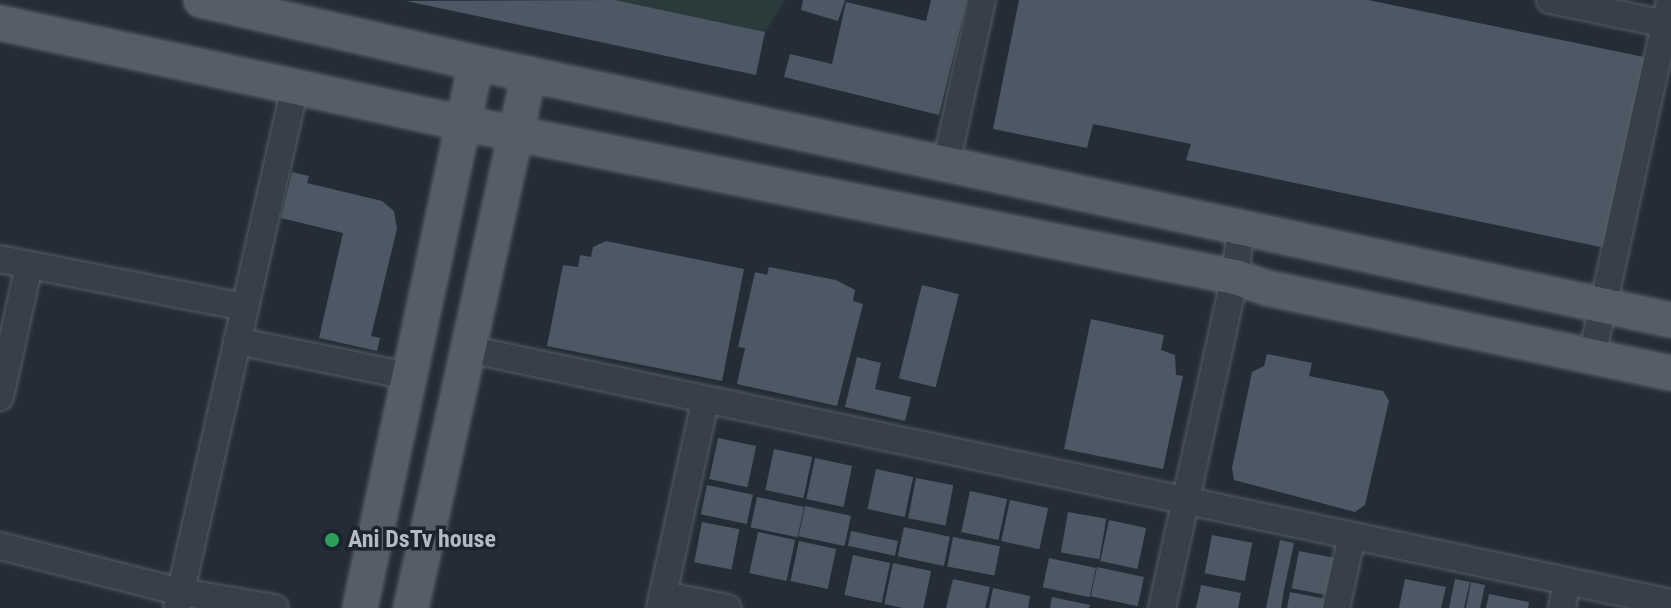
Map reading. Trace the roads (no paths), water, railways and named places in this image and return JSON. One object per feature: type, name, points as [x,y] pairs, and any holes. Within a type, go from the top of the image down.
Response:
[{"type":"main road","points":[[201,0],[265,7],[476,63],[1671,320]]},
{"type":"main road","points":[[0,23],[462,123],[1235,277],[1267,288],[1671,373]]},
{"type":"main road","points":[[360,608],[476,63]]},
{"type":"main road","points":[[411,608],[529,74]]},
{"type":"street","points":[[946,164],[982,0]]},
{"type":"street","points":[[1550,0],[1668,16],[1592,356]]},
{"type":"street","points":[[179,600],[295,87]]},
{"type":"street","points":[[1162,608],[1235,277],[1241,226]]},
{"type":"street","points":[[0,259],[245,307]]},
{"type":"street","points":[[0,397],[29,265]]},
{"type":"street","points":[[237,341],[408,376]]},
{"type":"street","points":[[468,349],[1671,603]]},
{"type":"street","points":[[705,401],[662,601],[728,608]]},
{"type":"street","points":[[1336,608],[1352,536]]},
{"type":"street","points":[[0,546],[179,600],[275,608]]},
{"type":"street","points":[[1562,608],[1567,581]]},
{"type":"place","name":"Ani DsTv house","points":[[332,540]]}]
